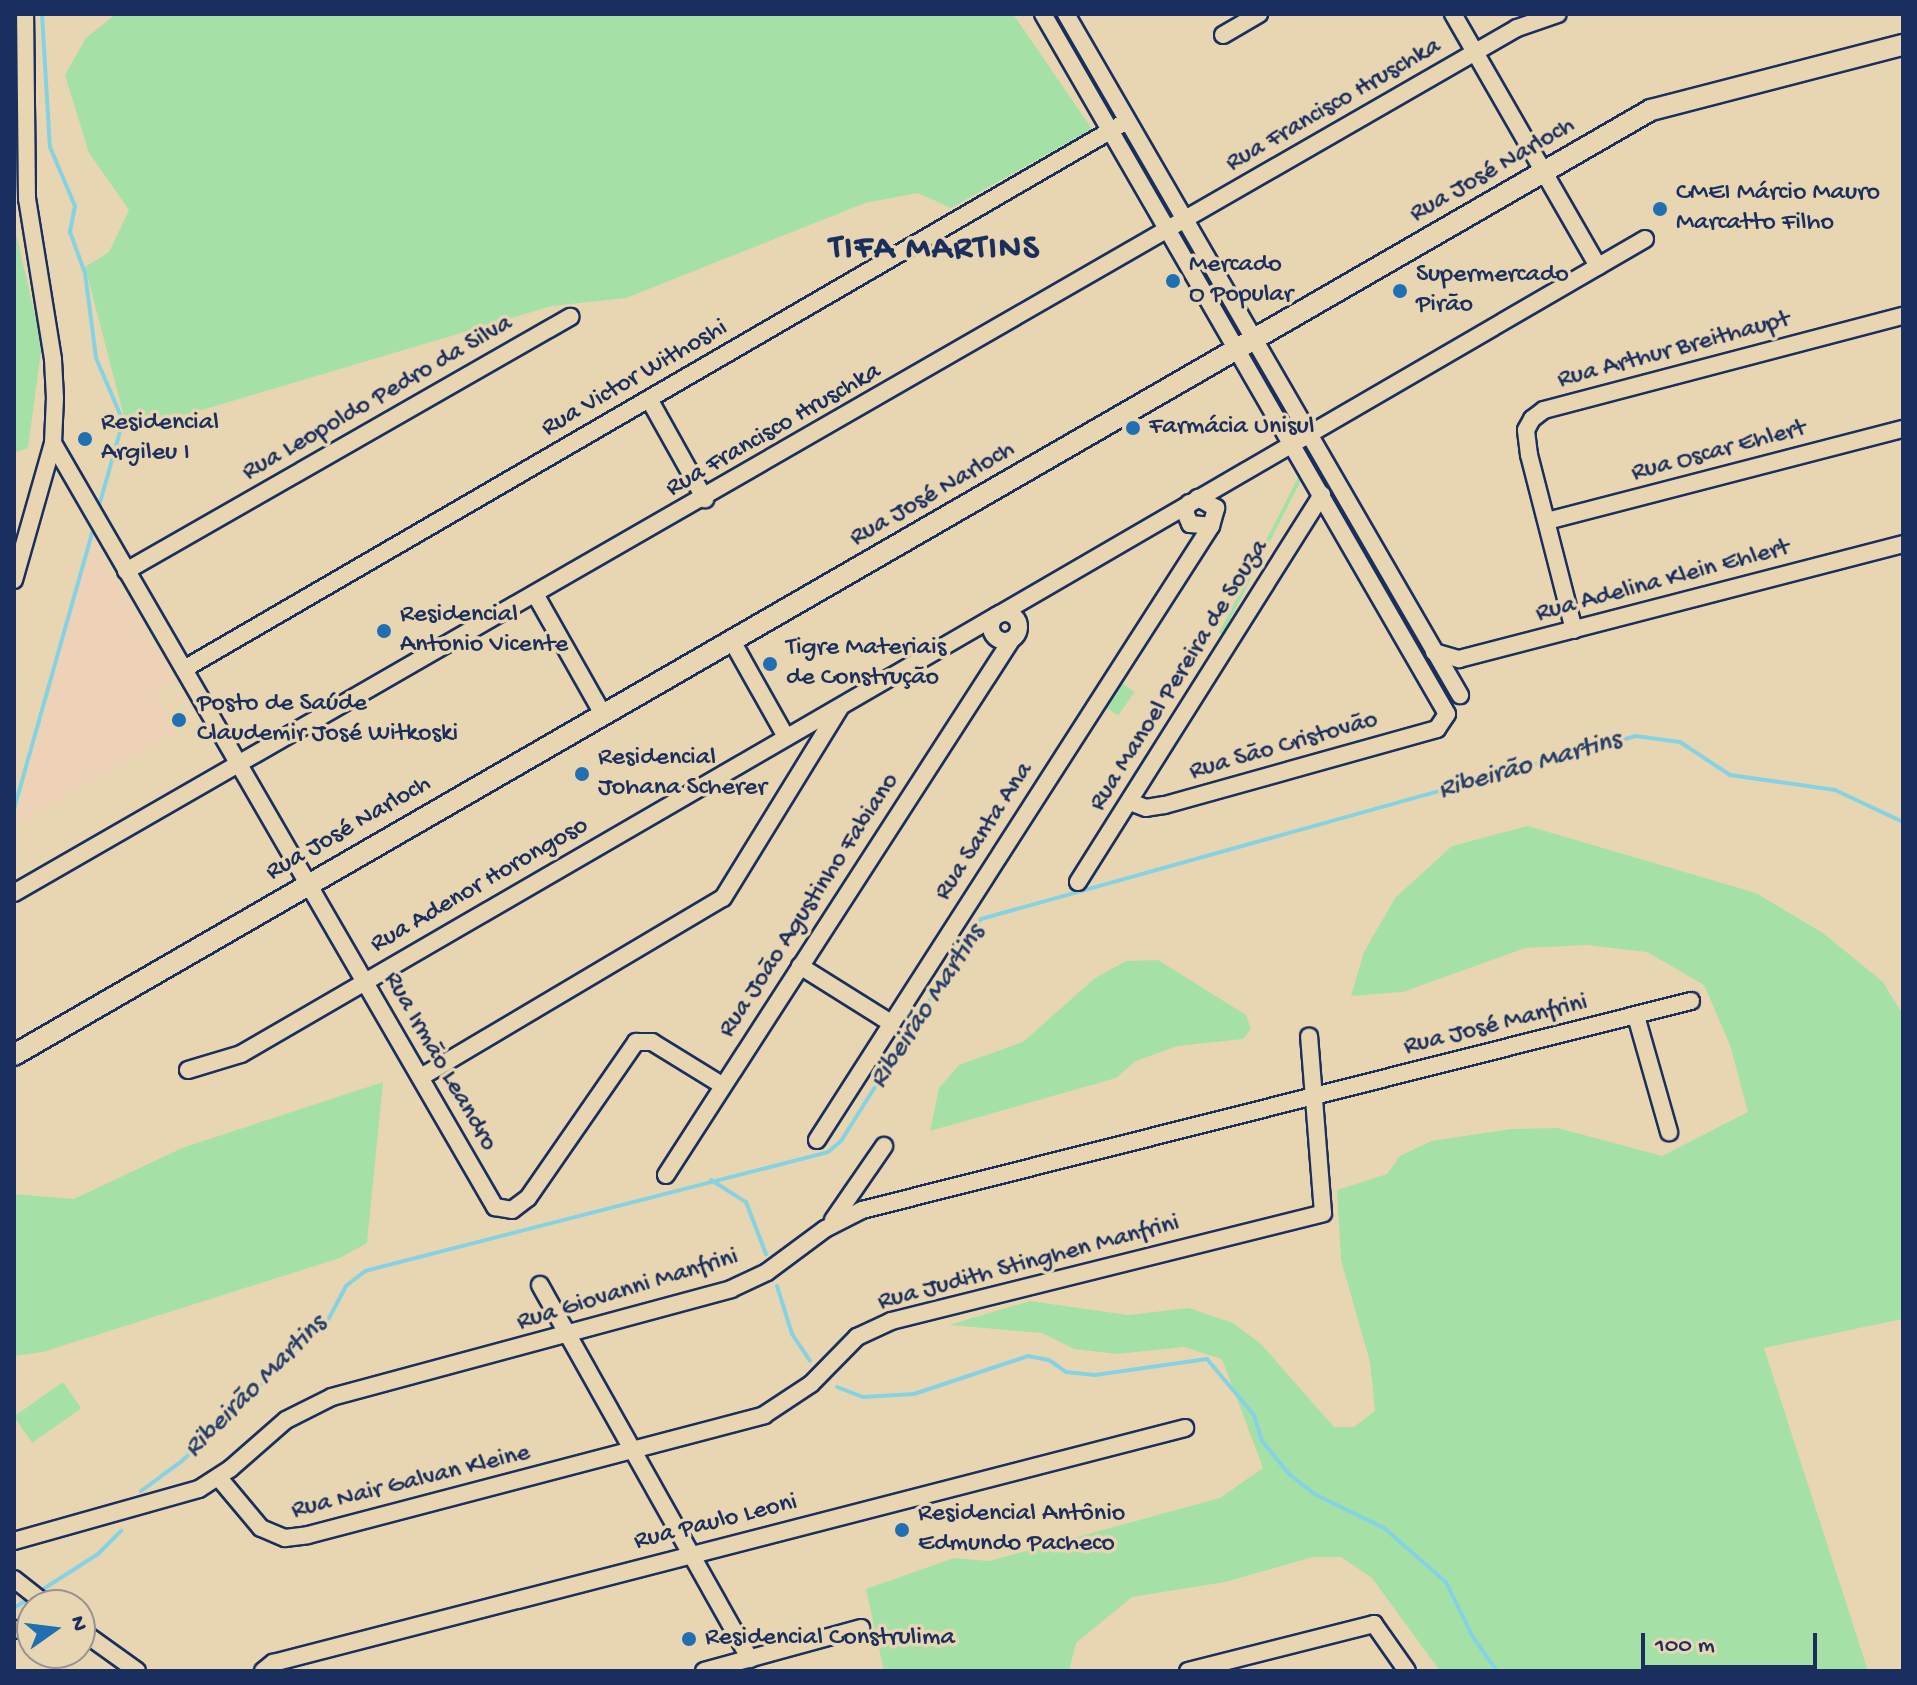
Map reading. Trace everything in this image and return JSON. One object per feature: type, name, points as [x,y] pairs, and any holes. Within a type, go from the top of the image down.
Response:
[{"type":"main road","name":"Rua José Narloch","points":[[14,1055],[307,882],[1246,346],[1544,171],[1670,102],[1903,45]]},
{"type":"street","points":[[14,580],[53,443],[53,359],[27,199],[25,14]]},
{"type":"street","points":[[1043,14],[1110,131],[1176,226],[1427,656]]},
{"type":"street","points":[[1066,14],[1127,121],[1176,226]]},
{"type":"street","points":[[1223,35],[1259,14]]},
{"type":"street","points":[[1453,14],[1598,266]]},
{"type":"street","name":"Rua Francisco Hruschka","points":[[14,893],[705,499],[1517,28],[1558,14]]},
{"type":"street","name":"Rua Victor Withoshi","points":[[184,669],[1127,121]]},
{"type":"street","name":"Rua Adenor Horongoso","points":[[188,1070],[241,1054],[1645,239]]},
{"type":"street","name":"Rua Arthur Breithaupt","points":[[1574,630],[1526,430],[1544,410],[1903,316]]},
{"type":"street","name":"Rua Leopoldo Pedro da Silva","points":[[126,571],[570,317]]},
{"type":"street","points":[[649,399],[705,499]]},
{"type":"street","name":"Rua Oscar Ehlert","points":[[1547,521],[1903,429]]},
{"type":"street","points":[[1301,440],[1322,494],[1427,656],[1460,695]]},
{"type":"street","name":"Rua Irmão Leandro","points":[[53,443],[495,1207],[512,1210],[528,1198],[636,1042],[652,1042],[722,1085]]},
{"type":"street","points":[[1203,524],[1240,475]]},
{"type":"street","name":"Rua Manoel Pereira de Souza","points":[[1078,882],[1322,494]]},
{"type":"street","points":[[1194,500],[1213,503],[1203,524]]},
{"type":"street","name":"Rua Santa Ana","points":[[817,1140],[1194,551],[1203,524],[1185,512],[1194,500]]},
{"type":"street","name":"Rua Adenor Horongoso","points":[[1142,530],[1203,524]]},
{"type":"street","name":"Rua Adelina Klein Ehlert","points":[[1427,656],[1459,659],[1903,544]]},
{"type":"street","name":"Rua Adenor Horongoso","points":[[960,639],[1004,637],[1047,586]]},
{"type":"street","points":[[535,594],[603,714]]},
{"type":"street","points":[[998,615],[1016,619],[1004,637]]},
{"type":"street","name":"Rua João Agustinho Fabiano","points":[[666,1175],[997,665],[1004,637],[998,615]]},
{"type":"street","points":[[732,641],[786,737]]},
{"type":"street","name":"Rua São Cristovão","points":[[1130,802],[1146,808],[1164,805],[1437,729],[1446,719],[1427,656]]},
{"type":"street","points":[[421,1077],[723,898],[842,705]]},
{"type":"street","points":[[800,966],[891,1023]]},
{"type":"street","name":"Rua José Manfrini","points":[[1312,1098],[1691,1001]]},
{"type":"street","points":[[1636,1016],[1669,1132]]},
{"type":"street","points":[[1309,1037],[1312,1098]]},
{"type":"street","name":"Rua Judith Stinghen Manfrini","points":[[636,1452],[743,1423],[785,1405],[857,1337],[891,1321],[1323,1213],[1312,1098]]},
{"type":"street","name":"Rua Giovanni Manfrini","points":[[14,1541],[152,1506],[219,1478],[278,1426],[321,1401],[731,1289],[776,1267],[825,1229],[876,1206],[1312,1098]]},
{"type":"street","points":[[825,1229],[859,1189],[884,1146]]},
{"type":"street","points":[[540,1285],[694,1553],[750,1659]]},
{"type":"street","name":"Rua Paulo Leoni","points":[[263,1671],[273,1663],[1185,1428]]},
{"type":"street","name":"Rua Nair Galvan Kleine","points":[[219,1478],[261,1528],[295,1538],[636,1452]]},
{"type":"street","points":[[1188,1671],[1374,1624],[1407,1671]]},
{"type":"street","points":[[704,1671],[861,1628]]},
{"type":"street","points":[[96,1642],[137,1671]]},
{"type":"shaded area","points":[[90,539],[173,680],[156,693],[176,733],[14,827]]},
{"type":"green space","points":[[116,14],[1013,14],[1092,129],[951,208],[918,193],[865,203],[626,298],[552,306],[128,432],[85,267],[109,252],[129,210],[89,153],[65,75],[86,38]]},
{"type":"green space","points":[[14,225],[42,345],[28,448],[14,453]]},
{"type":"green space","points":[[1310,454],[1314,456],[1223,634],[1219,632]]},
{"type":"green space","points":[[1119,681],[1135,692],[1118,716],[1102,705]]},
{"type":"green space","points":[[1528,826],[1756,893],[1823,933],[1883,982],[1903,1015],[1903,1319],[1764,1348],[1868,1671],[1440,1671],[1372,1578],[1341,1557],[1313,1557],[1225,1582],[1132,1597],[1076,1643],[1069,1671],[884,1671],[866,1589],[954,1558],[989,1561],[1220,1498],[1263,1468],[1222,1359],[1184,1347],[1117,1354],[1074,1349],[1042,1333],[949,1325],[1030,1301],[1128,1315],[1189,1308],[1233,1323],[1261,1344],[1334,1427],[1354,1427],[1375,1411],[1370,1362],[1341,1260],[1337,1190],[1387,1174],[1400,1156],[1431,1141],[1511,1129],[1558,1128],[1662,1156],[1748,1112],[1730,1045],[1704,985],[1647,952],[1587,945],[1525,948],[1403,992],[1351,996],[1364,952],[1395,898],[1452,846]]},
{"type":"green space","points":[[1158,960],[1246,1015],[1251,1029],[1243,1039],[1177,1046],[1136,1061],[1116,1078],[930,1131],[939,1088],[959,1065],[1023,1042],[1095,978],[1126,961]]},
{"type":"green space","points":[[383,1082],[367,1243],[340,1258],[43,1352],[14,1356],[14,1194],[74,1199],[182,1148]]},
{"type":"green space","points":[[63,1382],[81,1408],[32,1443],[14,1416]]},
{"type":"waterway","points":[[42,14],[50,147],[75,206],[70,232],[85,273],[96,358],[123,421],[100,503]]},
{"type":"waterway","points":[[14,809],[93,529]]},
{"type":"waterway","name":"Ribeirão Martins","points":[[141,1491],[182,1461],[328,1320],[346,1286],[365,1271],[828,1152],[841,1141],[981,919],[1636,736],[1680,742],[1730,775],[1835,790],[1903,822]]},
{"type":"waterway","points":[[711,1180],[746,1202],[766,1254]]},
{"type":"waterway","points":[[777,1286],[792,1334],[810,1361]]},
{"type":"waterway","points":[[837,1387],[863,1397],[914,1394],[1028,1356],[1049,1360],[1066,1372],[1095,1375],[1207,1359],[1254,1415],[1262,1441],[1289,1474],[1316,1495],[1384,1528],[1446,1582],[1473,1637],[1497,1671]]},
{"type":"waterway","name":"Ribeirão Martins","points":[[43,1589],[98,1554],[121,1531]]},
{"type":"place","name":"CMEI Márcio Mauro Marcatto Filho","points":[[1660,209]]},
{"type":"place","name":"Mercado O Popular","points":[[1173,281]]},
{"type":"place","name":"Supermercado Pirão","points":[[1400,291]]},
{"type":"place","name":"Farmácia Unisul","points":[[1133,428]]},
{"type":"place","name":"Residencial Argileu I","points":[[85,439]]},
{"type":"place","name":"Residencial Antonio Vicente","points":[[384,631]]},
{"type":"place","name":"Tigre Materiais de Construção","points":[[770,664]]},
{"type":"place","name":"Posto de Saúde Claudemir José Witkoski","points":[[179,720]]},
{"type":"place","name":"Residencial Johana Scherer","points":[[582,774]]},
{"type":"place","name":"Residencial Antônio Edmundo Pacheco","points":[[902,1530]]},
{"type":"place","name":"Residencial Construlima","points":[[689,1639]]},
{"type":"district","name":"TIFA MARTINS","points":[[935,251]]}]
